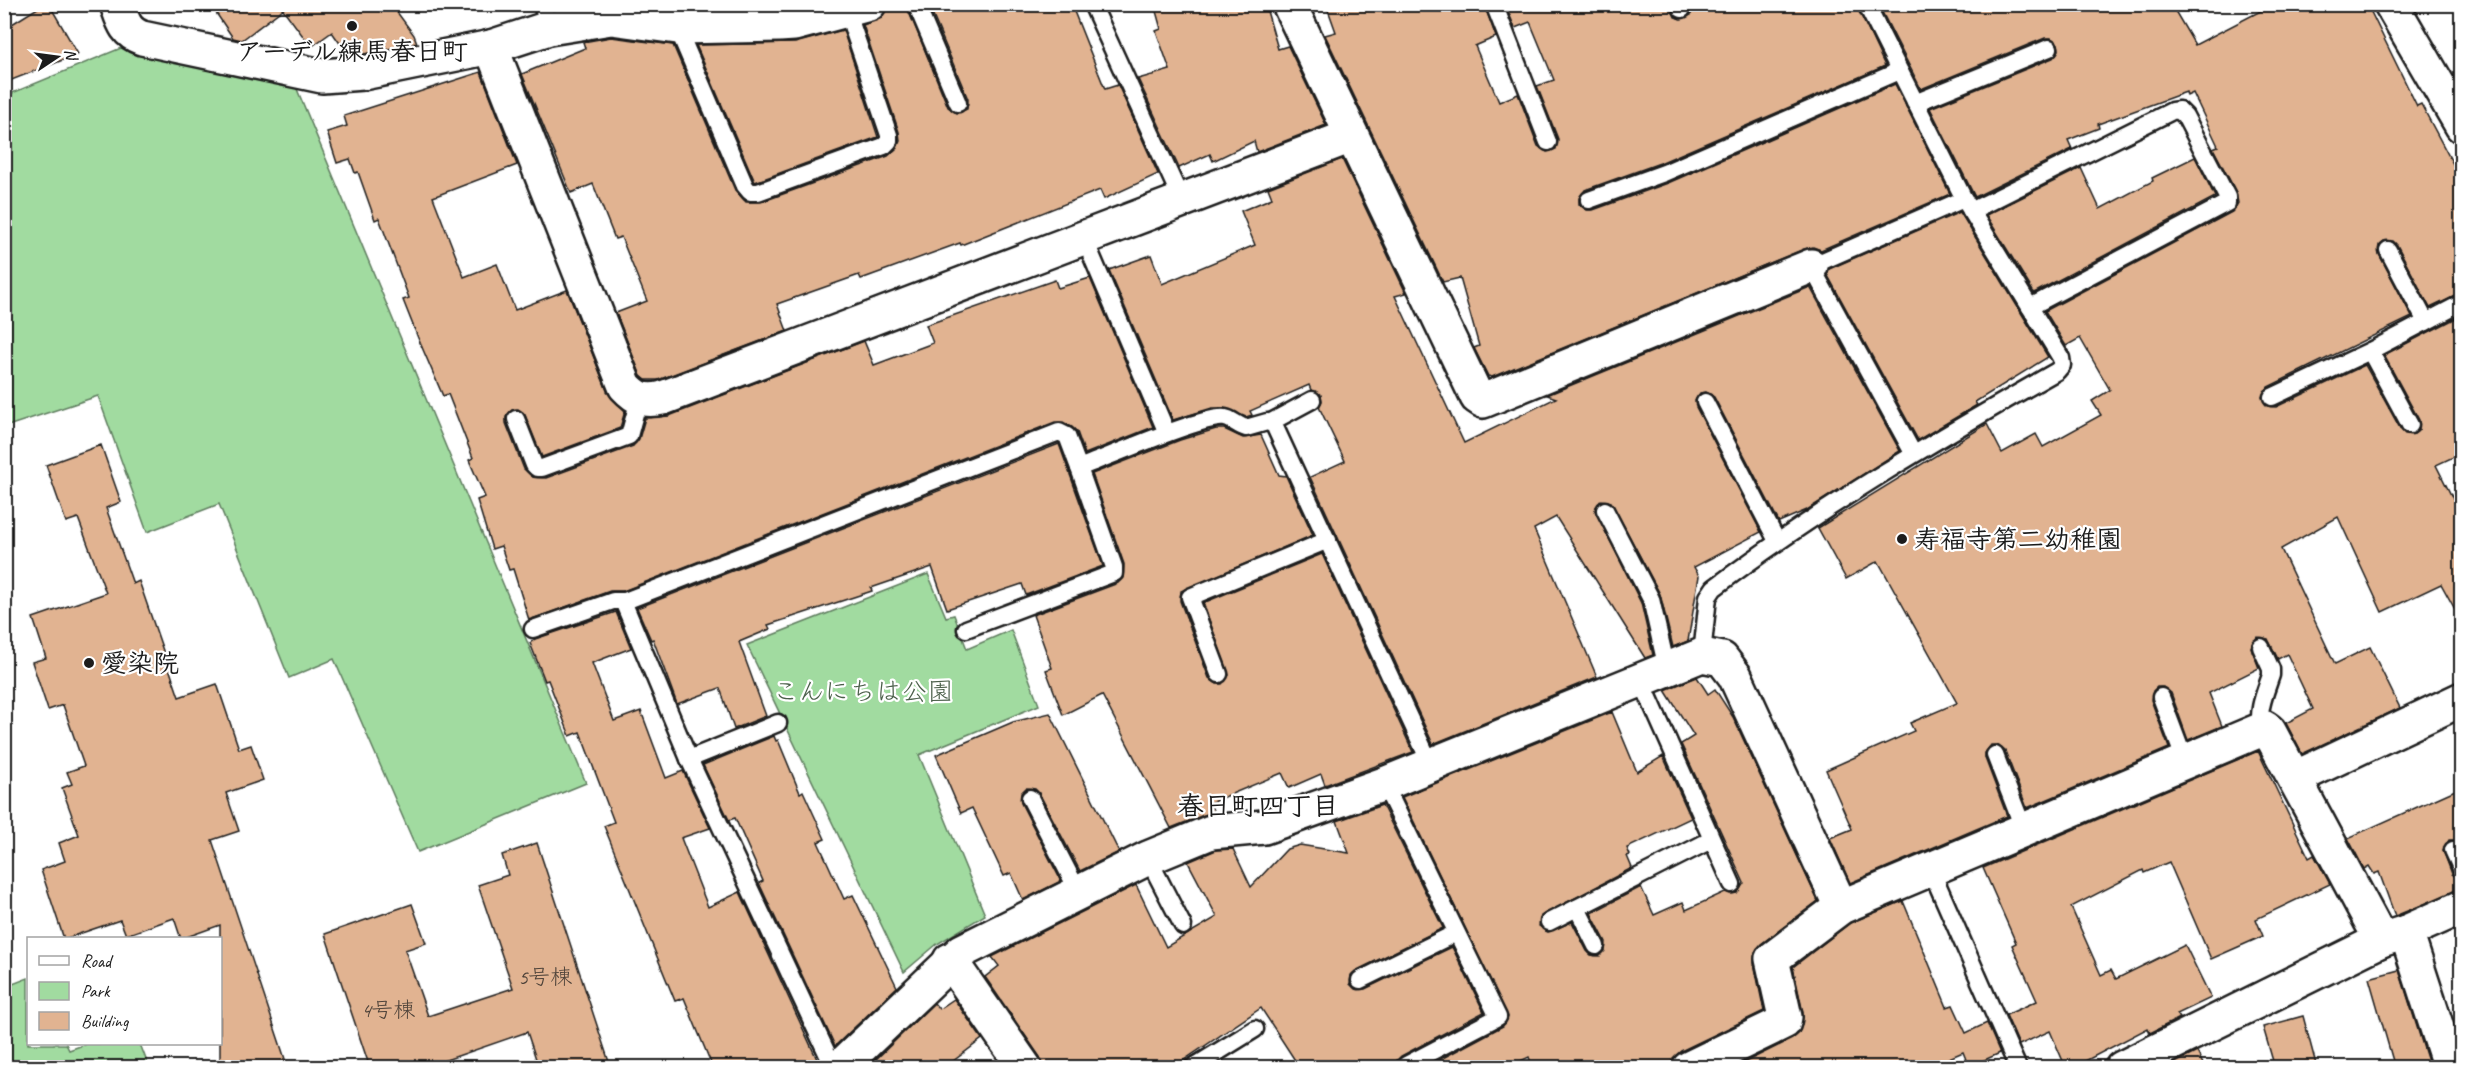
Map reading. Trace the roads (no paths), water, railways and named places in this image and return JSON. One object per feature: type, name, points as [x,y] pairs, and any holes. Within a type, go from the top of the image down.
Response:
[{"type":"street","points":[[117,4],[130,34],[322,76],[363,72],[491,47],[546,16],[611,18],[677,27],[776,15],[794,24],[858,8]]},
{"type":"street","points":[[1288,4],[1477,397],[1483,401],[1811,266]]},
{"type":"street","points":[[2391,4],[2459,117]]},
{"type":"street","points":[[491,47],[625,386],[639,399],[663,398],[1351,136]]},
{"type":"street","points":[[839,1068],[962,951],[1148,858],[1211,832],[1264,827],[1384,784],[1702,655],[1722,659],[1734,676],[1842,908]]},
{"type":"street","points":[[2295,778],[2462,699]]},
{"type":"street","points":[[1689,1068],[1784,1022],[1772,959],[1842,908],[2265,728],[2269,731],[2295,778],[2393,936],[2450,1068]]},
{"type":"street","points":[[2122,1068],[2393,936],[2462,907]]},
{"type":"street","points":[[950,960],[1025,1068]]},
{"type":"lane","points":[[916,4],[958,104]]},
{"type":"lane","points":[[1092,4],[1182,201]]},
{"type":"lane","points":[[1494,4],[1548,141]]},
{"type":"lane","points":[[1702,655],[1710,591],[1777,541],[1913,453],[2057,371],[2062,365],[2061,358],[1968,205],[1899,71],[1872,6]]},
{"type":"lane","points":[[677,27],[745,186],[750,192],[758,192],[884,146],[889,141],[858,8]]},
{"type":"lane","points":[[1915,103],[2049,48]]},
{"type":"lane","points":[[1589,200],[1664,173],[1899,71]]},
{"type":"lane","points":[[1913,453],[1811,266],[1968,205],[2172,111],[2179,110],[2185,116],[2227,197],[2227,202],[2030,307]]},
{"type":"lane","points":[[1084,238],[1167,433]]},
{"type":"lane","points":[[2388,250],[2426,322]]},
{"type":"lane","points":[[2272,397],[2370,351],[2462,303]]},
{"type":"lane","points":[[2370,351],[2410,425]]},
{"type":"lane","points":[[516,419],[534,465],[542,468],[629,436],[639,399]]},
{"type":"lane","points":[[1080,468],[1167,433],[1217,417],[1227,418],[1246,428],[1271,422],[1312,400]]},
{"type":"lane","points":[[1705,402],[1777,541]]},
{"type":"lane","points":[[1271,422],[1431,765]]},
{"type":"lane","points":[[533,629],[613,602],[625,601],[1059,432],[1067,436],[1080,468],[1114,567],[1113,573],[966,629]]},
{"type":"lane","points":[[1605,510],[1652,599],[1654,675],[1711,840],[1732,884]]},
{"type":"lane","points":[[1219,674],[1190,597],[1328,540]]},
{"type":"lane","points":[[625,601],[625,606],[689,759],[834,1068]]},
{"type":"lane","points":[[2261,646],[2271,669],[2259,717],[2261,729]]},
{"type":"lane","points":[[2160,697],[2185,761]]},
{"type":"lane","points":[[689,759],[778,723]]},
{"type":"lane","points":[[1995,755],[2024,830]]},
{"type":"lane","points":[[1384,784],[1498,1017],[1406,1065]]},
{"type":"lane","points":[[1030,798],[1078,893]]},
{"type":"lane","points":[[1549,922],[1711,840]]},
{"type":"lane","points":[[2452,850],[2462,870]]},
{"type":"lane","points":[[1148,858],[1183,926]]},
{"type":"lane","points":[[1931,870],[2018,1068]]},
{"type":"lane","points":[[1577,908],[1596,946]]},
{"type":"lane","points":[[1360,980],[1456,933]]},
{"type":"lane","points":[[1192,1068],[1255,1029]]},
{"type":"place","name":"アーデル練馬春日町","points":[[352,26]]},
{"type":"place","name":"寿福寺第二幼稚園","points":[[1902,539]]},
{"type":"place","name":"愛染院","points":[[89,663]]},
{"type":"district","name":"春日町四丁目","points":[[1258,806]]},
{"type":"park label","name":"こんにちは公園","points":[[863,691]]}]
